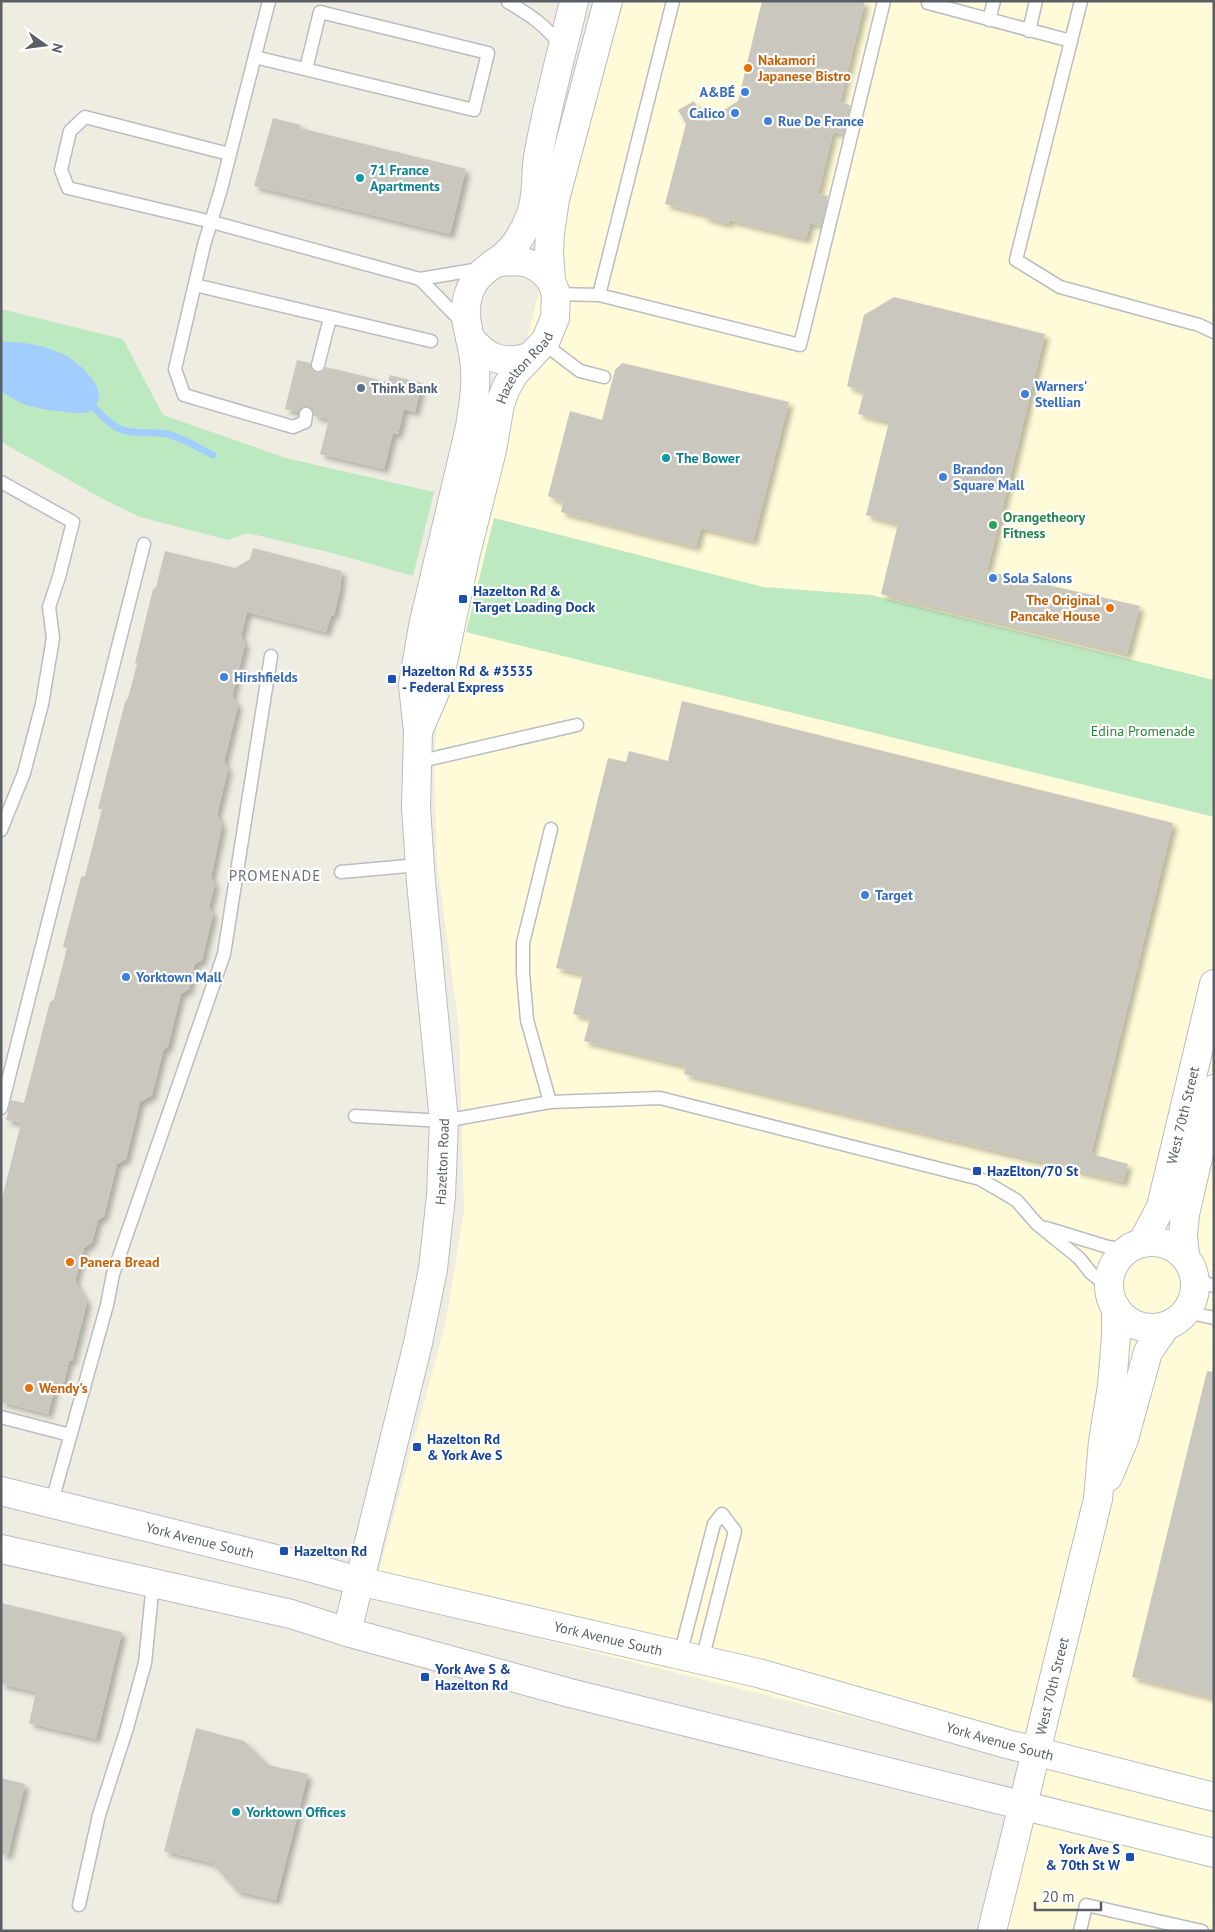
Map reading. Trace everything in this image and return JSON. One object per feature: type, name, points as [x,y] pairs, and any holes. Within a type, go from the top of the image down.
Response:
[{"type":"street","name":"Hazelton Road","points":[[347,1632],[418,1343],[433,1269],[442,1196],[444,1121],[420,865],[416,808],[418,732],[413,685],[423,626],[470,428],[474,401],[476,375],[468,333],[467,300],[477,277],[513,248],[531,214],[535,198],[538,158],[574,1]]},
{"type":"street","name":"Hazelton Road","points":[[418,732],[438,686],[444,648],[455,609],[466,553],[492,450],[500,404],[514,374],[550,332],[554,318],[554,287],[549,243],[555,199],[608,1]]},
{"type":"street","points":[[490,266],[522,261],[542,269],[554,287]]},
{"type":"street","points":[[468,333],[479,349],[497,359],[517,361],[536,350]]},
{"type":"street","name":"West 70th Street","points":[[1134,1246],[1161,1207],[1214,984]]},
{"type":"street","name":"West 70th Street","points":[[1198,1274],[1183,1235],[1185,1214],[1214,1089]]},
{"type":"street","points":[[1161,1242],[1178,1250],[1198,1274],[1192,1302],[1176,1319],[1152,1328],[1138,1326],[1125,1319],[1113,1298],[1113,1266],[1119,1257],[1134,1246],[1161,1242]]},
{"type":"street","name":"West 70th Street","points":[[992,1931],[1098,1499],[1103,1441],[1112,1386],[1116,1336],[1113,1298]]},
{"type":"street","name":"West 70th Street","points":[[1098,1499],[1124,1440],[1148,1352],[1176,1319]]},
{"type":"street","name":"York Avenue South","points":[[1,1491],[51,1505],[308,1567],[359,1582],[758,1673],[1037,1752],[1214,1797]]},
{"type":"street","points":[[1,1549],[291,1614],[347,1632],[570,1693],[1214,1853]]},
{"type":"lane","points":[[269,1],[256,57],[212,222],[204,245],[175,369],[184,395],[293,427],[304,422],[306,414]]},
{"type":"lane","points":[[599,295],[673,1]]},
{"type":"lane","points":[[554,287],[599,295],[800,345],[884,1]]},
{"type":"lane","points":[[928,1],[928,4],[1071,41]]},
{"type":"lane","points":[[989,20],[994,1]]},
{"type":"lane","points":[[1029,30],[1036,1]]},
{"type":"lane","points":[[1081,1],[1016,260],[1060,287],[1199,325],[1214,332]]},
{"type":"lane","points":[[508,2],[536,18],[562,48]]},
{"type":"lane","points":[[256,57],[474,110],[488,52],[320,12],[306,69]]},
{"type":"lane","points":[[229,154],[85,117],[70,131],[61,170],[68,188],[212,222],[420,279],[467,273],[490,266]]},
{"type":"lane","points":[[420,279],[468,333]]},
{"type":"lane","points":[[195,286],[431,341]]},
{"type":"lane","points":[[318,365],[330,318]]},
{"type":"lane","points":[[536,350],[580,371],[604,377]]},
{"type":"lane","points":[[1,482],[73,522],[60,577],[50,607],[53,638],[42,704],[24,773],[1,830]]},
{"type":"lane","points":[[1,1108],[144,544]]},
{"type":"lane","points":[[51,1505],[107,1305],[113,1274],[224,954],[271,656]]},
{"type":"lane","points":[[417,762],[577,725]]},
{"type":"lane","points":[[550,1102],[527,1020],[522,973],[523,943],[551,829]]},
{"type":"lane","points":[[341,872],[420,865]]},
{"type":"lane","points":[[355,1116],[444,1121],[550,1102],[660,1098],[669,1100],[980,1180],[1016,1200],[1037,1224],[1079,1258],[1113,1298]]},
{"type":"lane","points":[[1037,1224],[1108,1248],[1134,1246]]},
{"type":"lane","points":[[1176,1319],[1214,1318]]},
{"type":"lane","points":[[1,1417],[70,1435]]},
{"type":"lane","points":[[722,1514],[736,1531],[691,1658],[714,1524],[722,1514]]},
{"type":"lane","points":[[79,1905],[99,1816],[145,1663],[152,1583]]},
{"type":"lane","points":[[1080,1931],[1086,1905],[1202,1931]]},
{"type":"shaded area","points":[[613,1],[1214,1],[1214,1931],[1005,1931],[1045,1765],[372,1597],[446,1321],[464,1211],[459,1028],[437,862],[434,760],[441,677]]},
{"type":"green space","points":[[1,309],[123,339],[163,415],[286,458],[434,492],[413,576],[336,554],[248,533],[228,540],[140,517],[105,500],[1,442]]},
{"type":"green space","name":"Edina Promenade","points":[[494,518],[763,587],[871,595],[1214,680],[1214,817],[466,632]]},
{"type":"water","points":[[1,342],[34,345],[71,358],[95,383],[99,397],[97,404],[92,410],[75,413],[35,407],[8,396],[1,391]]},
{"type":"building","name":"Rue De France","points":[[762,1],[865,1],[840,102],[850,105],[843,134],[833,132],[818,194],[828,196],[822,221],[820,226],[810,223],[806,239],[729,220],[728,224],[703,217],[704,214],[665,204],[686,124],[678,110],[694,101],[706,122],[738,101]]},
{"type":"building","name":"71 France Apartments","points":[[273,118],[301,125],[300,128],[466,169],[450,234],[254,186]]},
{"type":"building","name":"Brandon Square Mall","points":[[894,297],[1045,334],[987,571],[1140,606],[1127,654],[881,594],[898,524],[866,515],[889,422],[858,414],[864,392],[847,386],[864,315]]},
{"type":"building","points":[[297,360],[310,363],[312,370],[316,373],[323,371],[326,367],[388,382],[390,375],[422,383],[415,412],[404,409],[398,434],[393,433],[384,469],[320,454],[329,419],[314,416],[313,410],[307,406],[302,407],[298,412],[285,409]]},
{"type":"building","name":"The Bower","points":[[622,363],[789,402],[753,541],[701,528],[696,547],[561,512],[563,502],[548,496],[570,411],[602,420],[615,370]]},
{"type":"building","name":"Yorktown Mall","points":[[253,548],[342,571],[334,615],[331,616],[326,632],[247,612],[241,636],[245,644],[232,697],[238,705],[224,762],[228,769],[217,815],[222,825],[211,878],[215,884],[209,907],[213,914],[202,960],[195,964],[189,989],[181,994],[168,1046],[163,1051],[152,1095],[140,1102],[126,1159],[117,1164],[104,1216],[98,1220],[92,1242],[84,1248],[75,1281],[87,1302],[72,1361],[69,1361],[64,1382],[55,1387],[48,1414],[1,1402],[1,1202],[21,1123],[6,1120],[11,1100],[24,1103],[50,1002],[54,999],[67,948],[63,947],[81,877],[85,876],[102,809],[98,809],[125,702],[128,698],[137,664],[135,663],[153,589],[156,587],[165,551],[235,568],[250,559]]},
{"type":"building","name":"Target","points":[[682,701],[1173,823],[1091,1154],[1128,1164],[1123,1182],[684,1074],[686,1066],[584,1041],[590,1018],[573,1014],[583,974],[556,968],[608,758],[626,762],[629,751],[668,761]]},
{"type":"building","points":[[1207,1371],[1214,1372],[1214,1698],[1132,1677]]},
{"type":"building","points":[[1,1603],[122,1632],[96,1739],[29,1723],[36,1692],[1,1684]]},
{"type":"building","name":"Yorktown Offices","points":[[196,1728],[244,1741],[268,1765],[308,1774],[276,1900],[237,1891],[212,1863],[164,1851]]},
{"type":"building","points":[[1,1778],[25,1784],[8,1855],[1,1854]]},
{"type":"waterway","points":[[86,403],[95,408],[115,427],[131,432],[167,434],[213,455]]},
{"type":"place","name":"Nakamori Japanese Bistro","points":[[748,68]]},
{"type":"place","name":"A&BÉ","points":[[745,92]]},
{"type":"place","name":"Calico","points":[[735,113]]},
{"type":"place","name":"Rue De France","points":[[768,121]]},
{"type":"place","name":"71 France Apartments","points":[[360,178]]},
{"type":"place","name":"Think Bank","points":[[361,388]]},
{"type":"place","name":"Warners' Stellian","points":[[1025,394]]},
{"type":"place","name":"The Bower","points":[[666,458]]},
{"type":"place","name":"Brandon Square Mall","points":[[943,477]]},
{"type":"place","name":"Orangetheory Fitness","points":[[993,525]]},
{"type":"place","name":"Sola Salons","points":[[993,578]]},
{"type":"place","name":"Hazelton Rd & Target Loading Dock","points":[[463,599]]},
{"type":"place","name":"The Original Pancake House","points":[[1110,608]]},
{"type":"place","name":"Hirshfields","points":[[224,677]]},
{"type":"place","name":"Hazelton Rd & #3535 - Federal Express","points":[[392,679]]},
{"type":"place","name":"Target","points":[[865,895]]},
{"type":"place","name":"Yorktown Mall","points":[[126,977]]},
{"type":"place","name":"HazElton/70 St","points":[[977,1171]]},
{"type":"place","name":"Panera Bread","points":[[70,1262]]},
{"type":"place","name":"Wendy's","points":[[29,1388]]},
{"type":"place","name":"Hazelton Rd & York Ave S","points":[[417,1447]]},
{"type":"place","name":"Hazelton Rd","points":[[284,1551]]},
{"type":"place","name":"York Ave S & Hazelton Rd","points":[[425,1677]]},
{"type":"place","name":"Yorktown Offices","points":[[236,1812]]},
{"type":"place","name":"York Ave S & 70th St W","points":[[1130,1857]]},
{"type":"district","name":"PROMENADE","points":[[275,876]]}]
